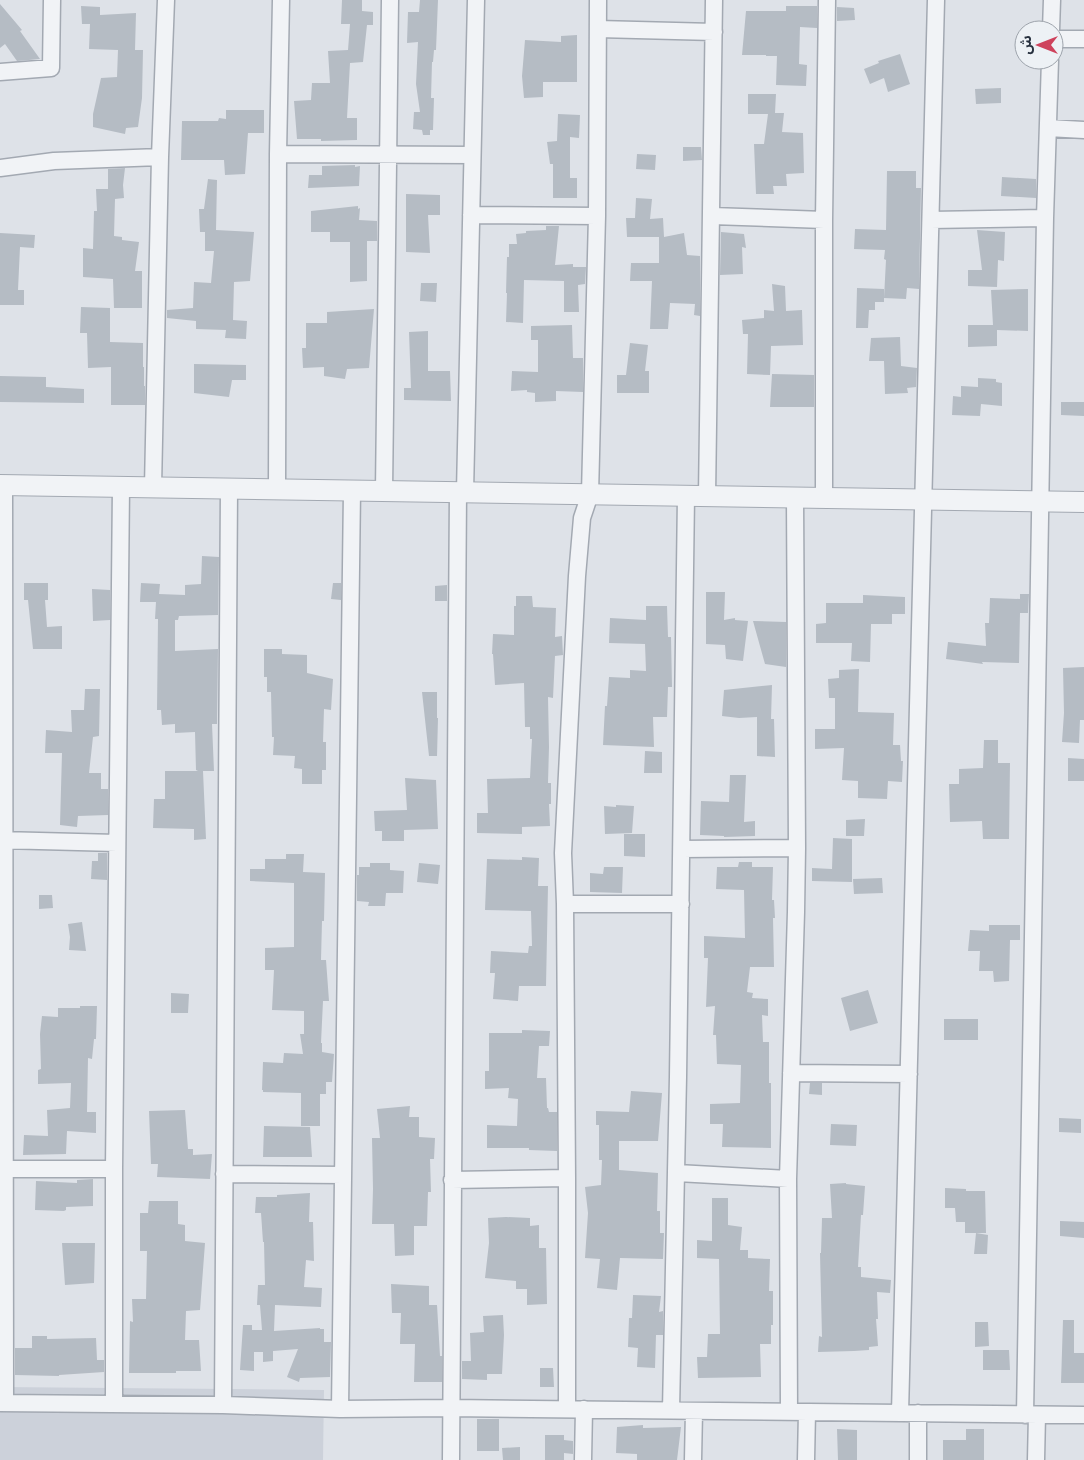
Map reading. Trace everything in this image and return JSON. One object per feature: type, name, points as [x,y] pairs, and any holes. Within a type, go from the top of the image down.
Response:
[{"type":"street","points":[[0,72],[50,68],[52,0]]},
{"type":"street","points":[[153,487],[160,157],[166,0]]},
{"type":"street","points":[[277,489],[278,154],[281,0]]},
{"type":"street","points":[[384,491],[390,0]]},
{"type":"street","points":[[451,1460],[452,1180],[462,492],[476,0]]},
{"type":"street","points":[[567,1409],[567,1178],[563,853],[577,576],[582,518],[590,494],[597,216],[598,0]]},
{"type":"street","points":[[707,496],[714,0]]},
{"type":"street","points":[[824,498],[824,220],[827,0]]},
{"type":"street","points":[[900,1413],[936,0]]},
{"type":"street","points":[[1051,20],[1052,0]]},
{"type":"street","points":[[598,29],[714,32]]},
{"type":"street","points":[[1064,39],[1084,39]]},
{"type":"street","points":[[1036,1460],[1031,1415],[1040,502],[1050,70]]},
{"type":"street","points":[[1048,128],[1084,130]]},
{"type":"street","points":[[278,154],[472,155]]},
{"type":"street","points":[[0,168],[54,161],[160,157]]},
{"type":"street","points":[[471,215],[597,216]]},
{"type":"street","points":[[712,216],[824,220]]},
{"type":"street","points":[[931,220],[1045,218]]},
{"type":"street","points":[[1084,502],[2,485],[3,1403],[223,1405],[340,1409],[584,1409],[1084,1415]]},
{"type":"street","points":[[114,1404],[114,1169],[121,487]]},
{"type":"street","points":[[223,1405],[229,488]]},
{"type":"street","points":[[340,1409],[352,490]]},
{"type":"street","points":[[671,1410],[677,1173],[686,496]]},
{"type":"street","points":[[789,1412],[788,1179],[797,848],[795,498]]},
{"type":"street","points":[[2,840],[118,843]]},
{"type":"street","points":[[682,849],[797,848]]},
{"type":"street","points":[[565,904],[681,904]]},
{"type":"street","points":[[792,1073],[908,1074]]},
{"type":"street","points":[[3,1170],[114,1169]]},
{"type":"street","points":[[677,1173],[788,1179]]},
{"type":"street","points":[[224,1174],[343,1175]]},
{"type":"street","points":[[452,1180],[567,1178]]},
{"type":"street","points":[[583,1460],[584,1409]]},
{"type":"street","points":[[693,1460],[694,1411]]},
{"type":"street","points":[[806,1460],[807,1412]]},
{"type":"street","points":[[918,1413],[918,1460]]},
{"type":"shaded area","points":[[0,1387],[324,1390],[323,1460],[0,1460]]},
{"type":"building","points":[[342,0],[362,0],[362,11],[373,12],[373,25],[367,25],[363,62],[350,63],[347,118],[357,118],[357,140],[321,141],[321,139],[297,139],[294,101],[311,100],[312,83],[330,83],[328,51],[348,50],[350,24],[341,24]]},
{"type":"building","points":[[420,0],[438,0],[436,50],[434,50],[432,62],[431,98],[434,98],[433,130],[430,130],[430,135],[423,135],[422,130],[413,129],[414,112],[420,112],[416,84],[418,42],[407,43],[408,12],[419,12]]},
{"type":"building","points":[[0,4],[22,30],[20,31],[40,59],[17,61],[5,44],[0,48]]},
{"type":"building","points":[[81,6],[100,7],[100,15],[136,13],[135,50],[143,50],[142,98],[138,127],[126,128],[125,134],[93,127],[93,114],[101,78],[117,77],[118,50],[89,49],[90,24],[82,24]]},
{"type":"building","points":[[786,6],[817,6],[817,28],[800,27],[799,64],[807,65],[806,86],[776,85],[777,56],[742,55],[746,11],[786,11]]},
{"type":"building","points":[[837,7],[854,8],[855,20],[837,21]]},
{"type":"building","points":[[577,35],[577,82],[543,82],[543,97],[524,98],[522,76],[525,40],[561,42],[561,36]]},
{"type":"building","points":[[900,54],[910,84],[888,92],[884,78],[870,84],[864,69],[879,63],[878,61]]},
{"type":"building","points":[[1001,88],[1001,103],[976,104],[975,89]]},
{"type":"building","points":[[748,94],[776,94],[775,113],[784,113],[782,132],[803,133],[804,173],[786,174],[787,186],[773,186],[774,194],[756,194],[754,144],[764,144],[768,114],[748,114]]},
{"type":"building","points":[[226,110],[264,110],[264,133],[248,133],[245,174],[225,175],[224,160],[181,160],[182,121],[218,121],[219,118],[226,119]]},
{"type":"building","points":[[558,114],[580,115],[579,138],[570,137],[570,178],[577,178],[577,198],[553,198],[553,164],[550,164],[547,142],[557,141]]},
{"type":"building","points":[[683,147],[701,147],[702,160],[683,161]]},
{"type":"building","points":[[637,154],[656,155],[655,170],[636,169]]},
{"type":"building","points":[[355,165],[355,167],[360,166],[359,186],[308,188],[309,175],[322,175],[322,166]]},
{"type":"building","points":[[125,168],[124,198],[115,199],[114,236],[122,237],[122,240],[139,242],[135,271],[142,271],[142,308],[114,308],[113,279],[83,277],[83,248],[93,249],[94,211],[97,211],[96,189],[108,189],[108,169]]},
{"type":"building","points":[[887,171],[916,171],[916,188],[921,188],[919,289],[907,288],[906,299],[884,298],[885,250],[854,249],[855,229],[886,230]]},
{"type":"building","points":[[1002,177],[1036,179],[1036,198],[1001,196]]},
{"type":"building","points":[[208,179],[217,180],[216,230],[254,232],[250,281],[234,282],[233,320],[247,321],[246,339],[225,338],[226,330],[196,329],[196,321],[167,318],[167,310],[193,308],[194,282],[211,283],[214,251],[205,251],[205,232],[200,232],[199,209],[204,209]]},
{"type":"building","points":[[406,194],[440,195],[440,215],[428,215],[430,253],[406,252]]},
{"type":"building","points":[[636,198],[652,199],[650,219],[663,218],[664,237],[684,233],[687,255],[700,256],[700,316],[694,315],[695,304],[670,303],[668,329],[650,329],[652,281],[630,281],[631,263],[659,263],[659,237],[627,237],[626,218],[635,218]]},
{"type":"building","points":[[358,206],[358,209],[360,208],[359,220],[377,221],[377,241],[367,241],[367,281],[350,282],[350,242],[330,242],[330,232],[311,232],[311,211]]},
{"type":"building","points":[[546,226],[559,226],[555,265],[573,264],[573,267],[586,267],[585,284],[578,285],[579,312],[564,312],[564,281],[524,280],[523,323],[506,322],[509,244],[517,244],[516,234],[526,233],[526,231],[546,230]]},
{"type":"building","points":[[977,230],[1005,232],[1004,261],[998,260],[997,287],[968,286],[968,270],[982,270]]},
{"type":"building","points":[[721,232],[744,234],[746,248],[742,247],[743,274],[720,275]]},
{"type":"building","points":[[0,233],[35,235],[34,248],[20,247],[18,290],[24,290],[24,305],[0,305]]},
{"type":"building","points":[[421,283],[437,283],[436,302],[420,301]]},
{"type":"building","points":[[772,284],[785,286],[786,311],[802,310],[803,345],[771,346],[770,375],[747,374],[748,334],[743,334],[742,320],[764,318],[764,310],[774,311]]},
{"type":"building","points":[[857,288],[884,289],[884,302],[875,302],[875,310],[869,310],[868,328],[856,328]]},
{"type":"building","points":[[1028,289],[1028,331],[997,330],[997,346],[968,347],[968,325],[993,325],[991,290]]},
{"type":"building","points":[[81,307],[110,308],[110,342],[143,343],[145,405],[111,405],[111,367],[88,368],[87,333],[80,333]]},
{"type":"building","points":[[374,309],[369,368],[347,369],[345,379],[324,376],[324,367],[303,368],[302,348],[306,348],[306,323],[327,323],[327,312]]},
{"type":"building","points":[[572,325],[573,358],[583,358],[583,392],[556,391],[556,401],[535,402],[535,393],[527,392],[527,390],[511,391],[512,371],[538,372],[538,340],[531,340],[531,326]]},
{"type":"building","points":[[428,331],[428,371],[450,371],[451,401],[404,400],[404,388],[411,388],[409,332]]},
{"type":"building","points":[[900,337],[901,366],[917,368],[916,387],[907,388],[908,393],[885,394],[884,361],[869,361],[871,338]]},
{"type":"building","points":[[630,343],[648,345],[645,371],[649,371],[649,393],[617,393],[617,375],[626,375]]},
{"type":"building","points":[[194,364],[246,365],[246,380],[232,380],[229,397],[194,393]]},
{"type":"building","points":[[772,374],[814,375],[814,407],[770,407]]},
{"type":"building","points":[[0,376],[46,377],[46,387],[84,389],[84,403],[0,402]]},
{"type":"building","points":[[978,378],[996,379],[996,382],[1002,383],[1002,406],[981,404],[980,416],[952,415],[953,396],[961,397],[961,386],[978,387]]},
{"type":"building","points":[[1061,402],[1084,402],[1084,416],[1061,415]]},
{"type":"building","points":[[202,556],[219,557],[218,615],[179,616],[178,620],[175,620],[175,651],[218,649],[217,724],[212,724],[214,771],[203,771],[206,839],[194,840],[194,829],[153,828],[154,799],[165,799],[165,771],[198,771],[196,770],[195,732],[175,733],[175,724],[162,725],[161,710],[157,710],[158,619],[155,619],[156,602],[140,602],[141,583],[160,584],[159,594],[185,595],[185,585],[201,584]]},
{"type":"building","points":[[24,583],[48,583],[48,600],[45,600],[47,627],[62,626],[62,649],[33,649],[28,600],[24,600]]},
{"type":"building","points":[[333,583],[341,583],[341,600],[331,599]]},
{"type":"building","points":[[447,585],[447,601],[435,601],[435,586]]},
{"type":"building","points":[[92,589],[110,590],[110,620],[93,621]]},
{"type":"building","points":[[706,592],[725,592],[724,620],[735,618],[735,620],[748,621],[743,661],[726,659],[725,645],[706,644]]},
{"type":"building","points":[[1020,594],[1029,594],[1028,613],[1020,613],[1019,663],[982,662],[983,664],[946,659],[948,642],[986,646],[985,623],[989,623],[990,598],[1020,599]]},
{"type":"building","points":[[863,595],[905,597],[905,614],[892,614],[892,624],[871,624],[870,662],[851,661],[852,643],[816,643],[816,624],[826,623],[826,603],[863,603]]},
{"type":"building","points":[[516,596],[532,596],[533,607],[556,608],[555,637],[562,636],[563,655],[555,656],[553,698],[548,697],[548,783],[551,783],[551,804],[549,804],[550,826],[522,827],[522,834],[477,833],[477,813],[488,813],[487,779],[530,778],[532,739],[530,739],[530,727],[525,727],[524,683],[495,685],[492,654],[493,634],[514,635]]},
{"type":"building","points":[[646,606],[667,606],[668,637],[671,637],[672,687],[668,687],[667,717],[653,717],[654,747],[603,745],[609,677],[630,678],[630,670],[646,671],[645,644],[609,643],[610,618],[646,620]]},
{"type":"building","points":[[753,621],[786,622],[786,667],[765,664]]},
{"type":"building","points":[[264,649],[282,649],[282,654],[307,655],[307,673],[333,679],[331,710],[324,709],[323,742],[326,742],[326,770],[322,770],[322,784],[302,784],[302,769],[294,768],[295,756],[273,755],[274,737],[272,737],[271,692],[267,692],[267,677],[264,677]]},
{"type":"building","points":[[1084,667],[1084,720],[1080,720],[1079,743],[1062,742],[1064,713],[1063,668]]},
{"type":"building","points":[[859,669],[858,712],[894,713],[893,745],[900,745],[901,761],[903,761],[902,782],[888,781],[887,799],[858,798],[858,781],[842,780],[844,748],[815,749],[815,729],[835,729],[835,698],[829,698],[828,679],[839,678],[839,670]]},
{"type":"building","points":[[772,685],[771,719],[774,719],[775,757],[757,756],[757,717],[739,718],[722,716],[724,690]]},
{"type":"building","points":[[85,689],[100,689],[99,736],[93,737],[89,773],[101,773],[101,789],[108,789],[108,815],[78,816],[77,827],[60,825],[62,753],[45,753],[46,730],[72,732],[71,710],[84,710]]},
{"type":"building","points":[[422,692],[437,692],[437,756],[429,756]]},
{"type":"building","points":[[984,740],[998,740],[998,763],[1010,763],[1009,839],[983,839],[982,821],[950,822],[949,784],[959,784],[959,769],[983,768]]},
{"type":"building","points":[[645,751],[662,752],[662,773],[644,773]]},
{"type":"building","points":[[1068,758],[1084,759],[1084,781],[1068,781]]},
{"type":"building","points":[[730,775],[746,775],[744,822],[755,821],[755,836],[724,837],[700,835],[701,801],[729,802]]},
{"type":"building","points":[[405,778],[436,780],[438,829],[404,830],[404,841],[382,841],[382,831],[375,831],[374,811],[407,810]]},
{"type":"building","points":[[616,805],[634,806],[632,833],[605,834],[604,806],[616,807]]},
{"type":"building","points":[[865,819],[864,836],[846,836],[846,820]]},
{"type":"building","points":[[624,834],[645,834],[645,857],[624,856]]},
{"type":"building","points":[[833,838],[852,839],[852,882],[812,881],[812,868],[832,869]]},
{"type":"building","points":[[98,853],[107,853],[107,880],[91,879],[92,861],[98,861]]},
{"type":"building","points":[[286,854],[304,854],[303,872],[325,873],[321,960],[326,960],[329,1001],[323,1001],[321,1043],[322,1052],[334,1054],[332,1082],[326,1082],[326,1094],[320,1094],[320,1126],[301,1126],[301,1093],[263,1092],[262,1090],[263,1062],[283,1063],[284,1053],[303,1054],[300,1034],[304,1034],[304,1011],[272,1010],[274,970],[265,970],[265,948],[294,947],[294,883],[250,881],[250,869],[265,869],[265,859],[286,859]]},
{"type":"building","points":[[522,857],[539,858],[538,886],[548,886],[546,986],[519,986],[518,1001],[493,999],[495,973],[490,973],[491,951],[528,953],[529,946],[532,946],[531,911],[485,910],[487,859],[522,860]]},
{"type":"building","points":[[739,862],[752,862],[752,867],[773,867],[774,967],[750,967],[747,992],[753,993],[752,998],[768,999],[768,1016],[762,1015],[763,1042],[769,1042],[771,1148],[722,1147],[723,1124],[710,1124],[710,1104],[740,1103],[741,1065],[717,1064],[716,1035],[713,1035],[715,1006],[706,1007],[708,958],[704,958],[704,936],[745,938],[744,890],[716,889],[717,867],[738,867]]},
{"type":"building","points":[[370,863],[390,863],[390,870],[404,871],[403,893],[386,893],[385,906],[368,906],[369,902],[357,901],[357,875],[359,875],[359,867],[370,867]]},
{"type":"building","points":[[419,863],[440,865],[438,884],[417,882]]},
{"type":"building","points":[[604,867],[623,867],[622,893],[590,892],[590,873],[603,874]]},
{"type":"building","points":[[882,878],[883,893],[854,894],[853,879]]},
{"type":"building","points":[[39,895],[52,895],[53,908],[39,909]]},
{"type":"building","points":[[82,922],[86,951],[69,950],[68,924]]},
{"type":"building","points":[[989,925],[1020,925],[1020,940],[1010,940],[1009,981],[994,982],[993,971],[979,971],[980,951],[968,951],[970,930],[989,931]]},
{"type":"building","points":[[868,990],[878,1023],[850,1031],[841,998]]},
{"type":"building","points":[[171,993],[189,994],[188,1013],[171,1013]]},
{"type":"building","points":[[80,1006],[97,1006],[96,1039],[94,1039],[92,1059],[88,1058],[87,1112],[96,1112],[96,1133],[67,1131],[66,1154],[23,1155],[24,1135],[48,1136],[47,1110],[70,1108],[71,1083],[38,1084],[38,1070],[41,1069],[40,1034],[42,1016],[58,1017],[58,1008],[80,1008]]},
{"type":"building","points":[[944,1019],[978,1019],[978,1040],[944,1040]]},
{"type":"building","points":[[522,1030],[550,1031],[549,1046],[539,1046],[537,1078],[546,1078],[547,1108],[549,1112],[557,1112],[557,1151],[529,1150],[529,1148],[487,1148],[487,1125],[517,1126],[518,1099],[508,1098],[509,1088],[485,1089],[485,1071],[489,1071],[489,1033],[522,1033]]},
{"type":"building","points":[[810,1083],[822,1083],[822,1095],[809,1094]]},
{"type":"building","points":[[631,1091],[662,1093],[658,1141],[619,1141],[619,1170],[658,1173],[657,1211],[660,1211],[660,1233],[664,1233],[663,1259],[620,1258],[617,1290],[597,1288],[600,1259],[585,1258],[588,1213],[585,1187],[601,1185],[602,1160],[599,1160],[599,1125],[596,1125],[596,1111],[629,1112]]},
{"type":"building","points":[[410,1106],[409,1117],[419,1117],[419,1137],[435,1138],[434,1159],[430,1159],[431,1192],[428,1192],[427,1226],[414,1226],[414,1255],[395,1256],[394,1224],[372,1224],[372,1138],[380,1138],[377,1109]]},
{"type":"building","points":[[185,1110],[188,1149],[193,1149],[193,1155],[212,1154],[210,1179],[157,1177],[158,1164],[151,1164],[149,1111]]},
{"type":"building","points":[[1059,1118],[1081,1119],[1081,1133],[1059,1132]]},
{"type":"building","points":[[831,1124],[857,1125],[856,1146],[830,1145]]},
{"type":"building","points":[[264,1126],[310,1127],[312,1157],[263,1157]]},
{"type":"building","points":[[93,1179],[93,1206],[66,1207],[64,1211],[35,1210],[36,1181],[77,1183],[77,1180]]},
{"type":"building","points":[[846,1183],[865,1186],[858,1267],[861,1267],[861,1277],[891,1280],[890,1293],[877,1292],[878,1346],[869,1347],[869,1350],[818,1352],[819,1336],[822,1337],[820,1253],[822,1218],[832,1218],[830,1184]]},
{"type":"building","points":[[945,1188],[985,1191],[986,1233],[965,1233],[965,1222],[956,1222],[955,1208],[945,1208]]},
{"type":"building","points":[[310,1193],[309,1222],[313,1222],[314,1261],[306,1260],[304,1287],[322,1288],[321,1307],[275,1305],[274,1331],[324,1329],[324,1342],[331,1342],[330,1377],[300,1378],[299,1382],[287,1377],[298,1349],[273,1351],[273,1361],[263,1362],[263,1352],[254,1352],[254,1371],[240,1370],[243,1325],[252,1325],[252,1330],[262,1330],[260,1305],[257,1305],[258,1285],[265,1285],[264,1242],[261,1213],[255,1213],[256,1197],[277,1197],[277,1195]]},
{"type":"building","points":[[712,1198],[728,1198],[728,1225],[742,1227],[740,1250],[748,1250],[748,1258],[770,1259],[769,1291],[773,1291],[773,1325],[771,1325],[771,1344],[760,1344],[761,1377],[698,1378],[697,1357],[707,1357],[708,1334],[720,1334],[719,1259],[697,1258],[697,1240],[712,1241]]},
{"type":"building","points":[[149,1201],[178,1201],[178,1224],[185,1225],[185,1241],[205,1243],[200,1310],[186,1311],[185,1340],[199,1340],[201,1371],[129,1373],[130,1321],[133,1322],[132,1299],[146,1299],[147,1251],[140,1251],[140,1213],[148,1213]]},
{"type":"building","points":[[488,1218],[530,1218],[530,1226],[539,1225],[539,1248],[546,1248],[547,1304],[527,1305],[527,1289],[516,1289],[516,1281],[485,1278],[489,1243]]},
{"type":"building","points":[[1060,1221],[1084,1222],[1084,1238],[1060,1236]]},
{"type":"building","points":[[976,1233],[988,1235],[987,1254],[974,1254]]},
{"type":"building","points":[[62,1243],[95,1243],[94,1283],[65,1285]]},
{"type":"building","points":[[391,1284],[429,1286],[429,1305],[437,1305],[440,1356],[442,1356],[442,1382],[414,1382],[415,1344],[400,1344],[401,1313],[392,1313]]},
{"type":"building","points":[[633,1295],[661,1296],[659,1312],[663,1311],[663,1335],[656,1335],[655,1368],[637,1367],[638,1348],[628,1347],[629,1318],[632,1318]]},
{"type":"building","points":[[503,1315],[502,1374],[487,1374],[487,1380],[462,1379],[462,1361],[471,1361],[470,1333],[484,1332],[483,1316]]},
{"type":"building","points":[[1063,1320],[1074,1320],[1074,1353],[1084,1353],[1084,1383],[1061,1383]]},
{"type":"building","points":[[975,1322],[988,1322],[989,1346],[975,1347]]},
{"type":"building","points":[[32,1336],[47,1336],[47,1339],[96,1338],[97,1360],[104,1360],[104,1372],[59,1376],[15,1375],[15,1348],[32,1348]]},
{"type":"building","points":[[983,1350],[1009,1350],[1010,1370],[983,1370]]},
{"type":"building","points":[[540,1368],[553,1368],[554,1387],[540,1387]]},
{"type":"building","points":[[477,1419],[499,1419],[499,1451],[477,1451]]},
{"type":"building","points":[[643,1425],[643,1428],[681,1427],[677,1460],[637,1460],[637,1454],[616,1453],[617,1427]]},
{"type":"building","points":[[837,1429],[857,1430],[857,1460],[838,1460]]},
{"type":"building","points":[[966,1429],[984,1429],[984,1460],[943,1460],[943,1440],[966,1440]]},
{"type":"building","points":[[545,1435],[564,1435],[564,1440],[573,1441],[573,1454],[564,1453],[564,1460],[545,1460]]},
{"type":"building","points":[[520,1447],[520,1460],[503,1460],[502,1448]]}]
